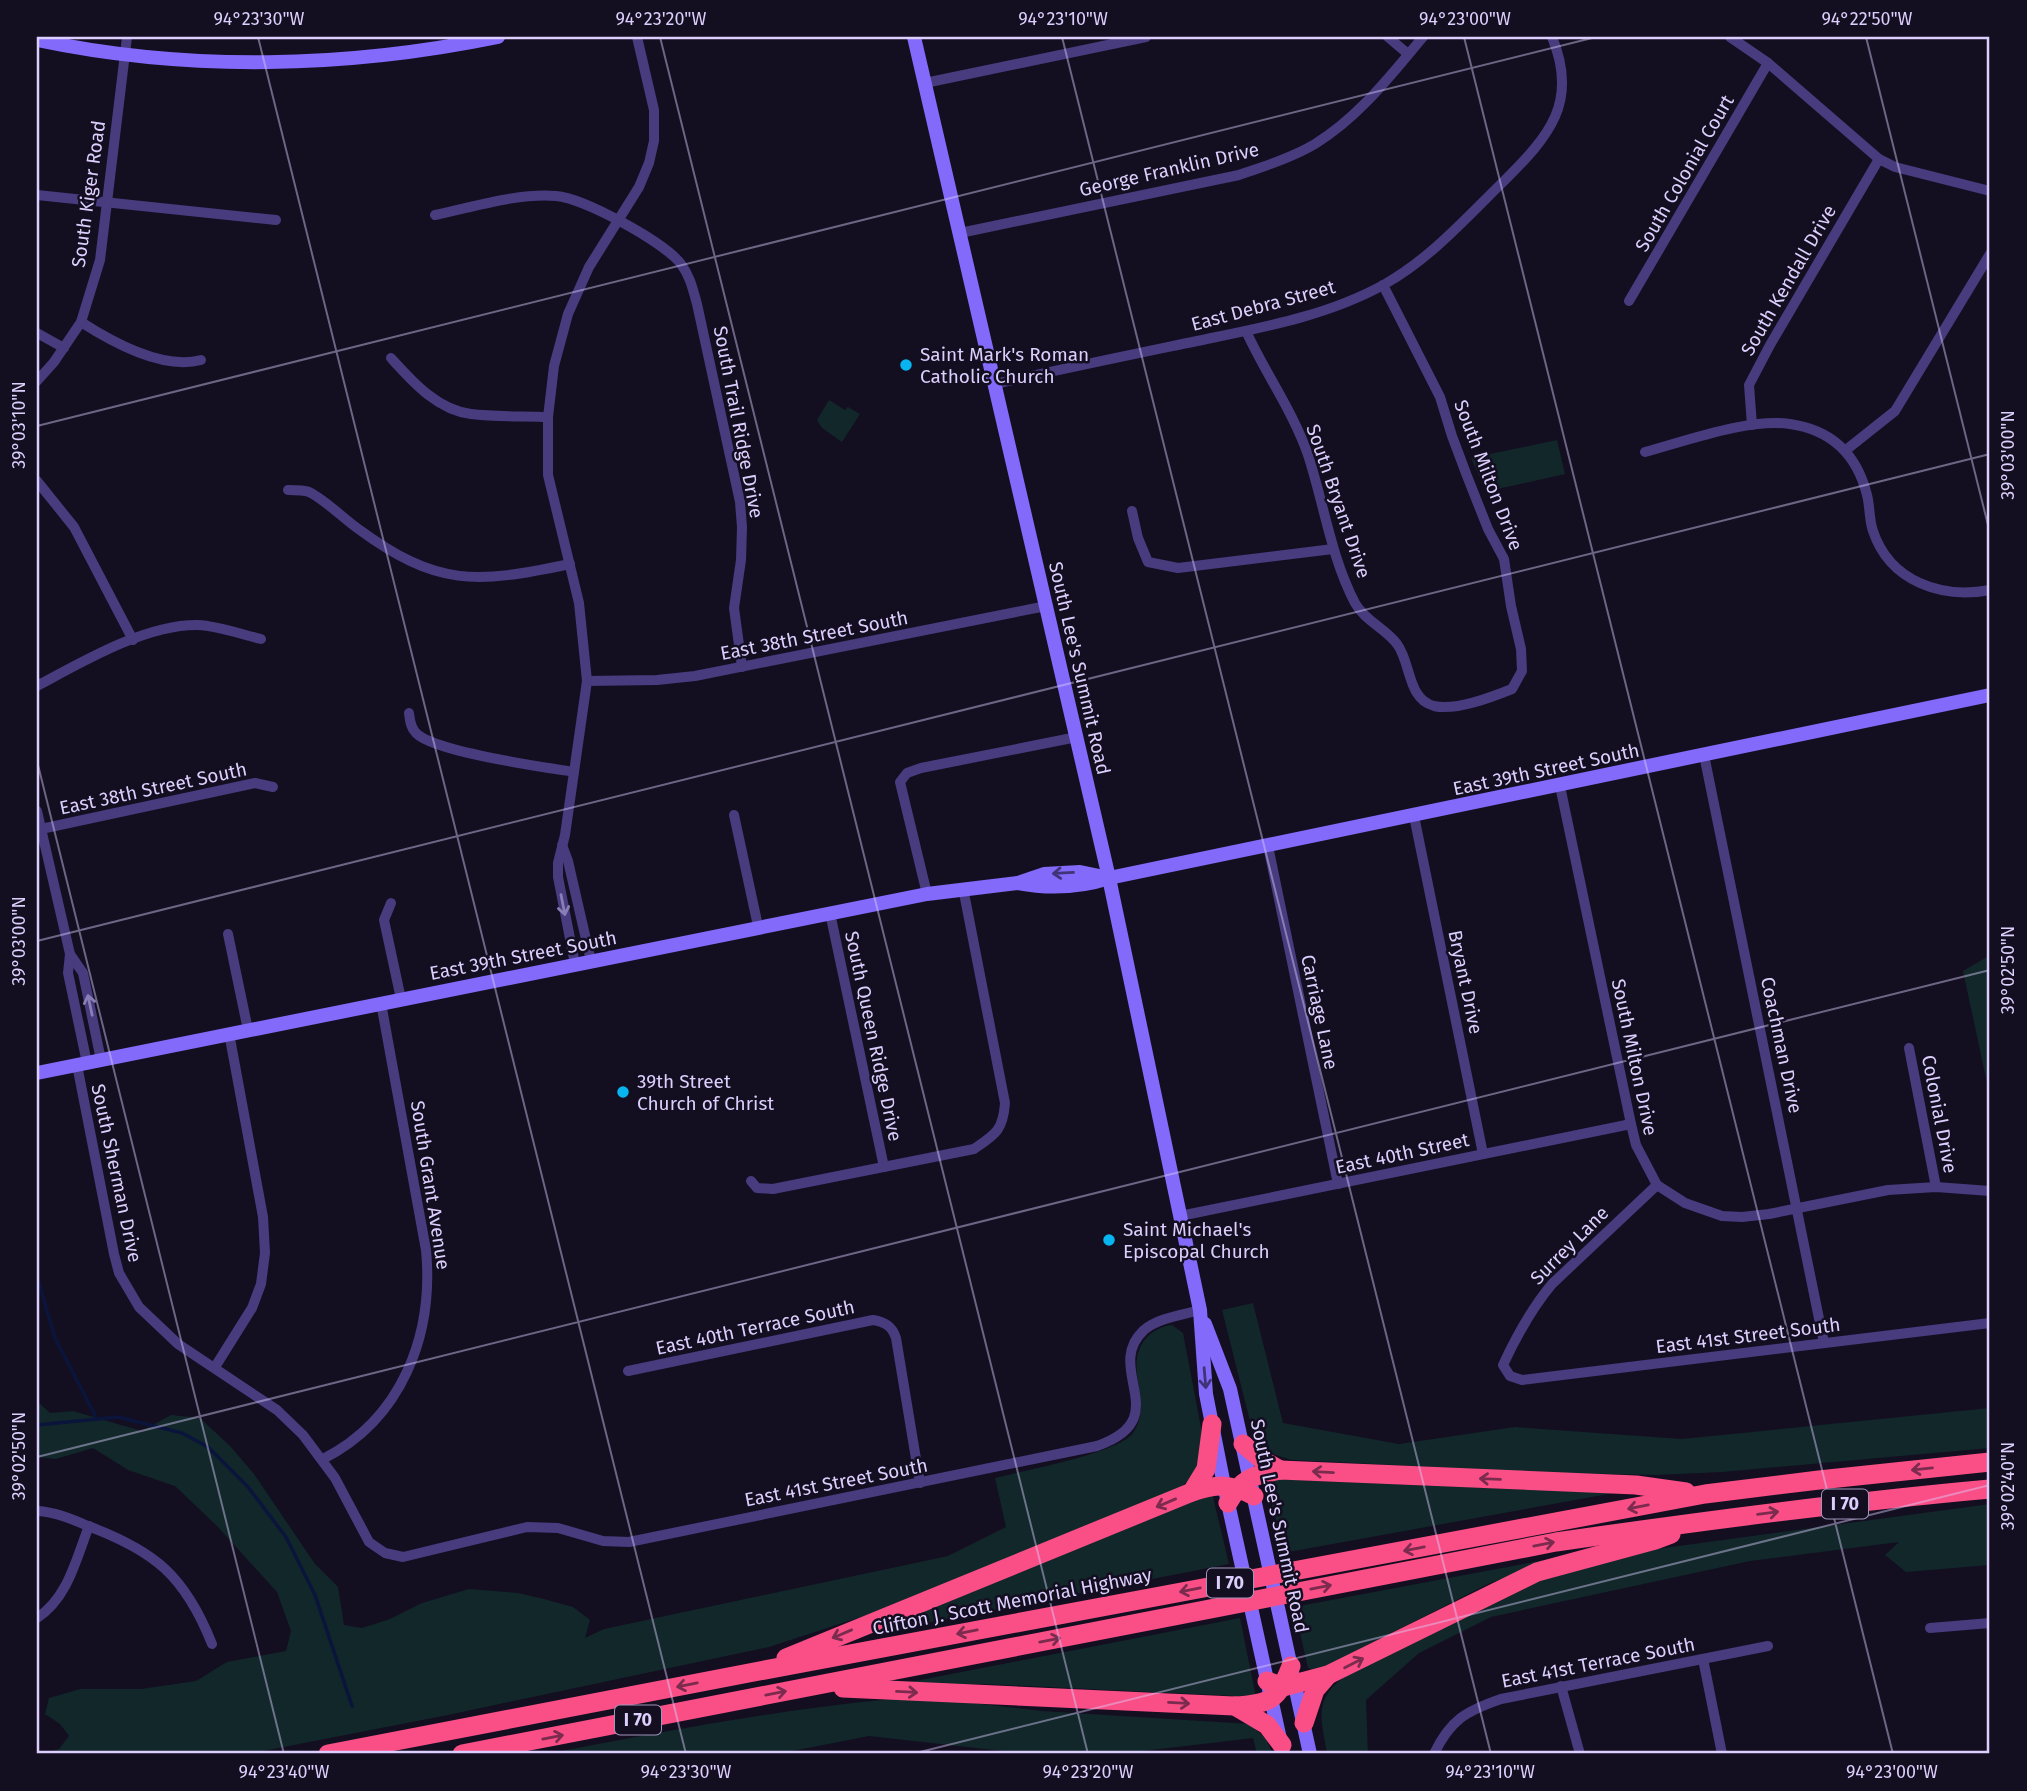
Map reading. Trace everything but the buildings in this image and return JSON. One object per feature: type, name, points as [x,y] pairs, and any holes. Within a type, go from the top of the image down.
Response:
[{"type":"highway","points":[[1192,1492],[1206,1469],[1212,1424]]},
{"type":"highway","points":[[1243,1444],[1280,1470]]},
{"type":"highway","name":"I 70","points":[[1705,1494],[1990,1462]]},
{"type":"highway","points":[[754,1672],[844,1632],[1059,1548],[1192,1492],[1239,1489],[1280,1470],[1636,1485],[1705,1494]]},
{"type":"highway","name":"I 70","points":[[462,1754],[1556,1542],[1701,1521],[1990,1489]]},
{"type":"highway","name":"Clifton J. Scott Memorial Highway","points":[[328,1754],[1705,1494]]},
{"type":"highway","points":[[814,1686],[1234,1706],[1256,1704],[1282,1684],[1328,1675],[1537,1572],[1655,1540],[1701,1521]]},
{"type":"highway","points":[[1304,1723],[1315,1690],[1328,1675]]},
{"type":"highway","points":[[1234,1706],[1267,1725],[1283,1749]]},
{"type":"main road","points":[[37,40],[124,55],[190,61],[306,62],[383,56],[498,37]]},
{"type":"main road","name":"South Lee's Summit Road","points":[[914,37],[1109,878],[1200,1310],[1206,1394],[1212,1424],[1239,1489],[1261,1532],[1282,1632],[1283,1749]]},
{"type":"main road","name":"East 39th Street South","points":[[37,1073],[927,894],[1018,883],[1044,888],[1085,886],[1109,878],[1990,695]]},
{"type":"main road","name":"South Lee's Summit Road","points":[[1200,1310],[1230,1389],[1243,1444],[1235,1538],[1257,1637],[1304,1723],[1310,1754]]},
{"type":"street","name":"South Kiger Road","points":[[38,377],[64,348],[81,322],[100,260],[127,37]]},
{"type":"street","points":[[575,964],[558,877],[558,863],[587,681],[579,603],[548,475],[548,417],[554,366],[568,314],[589,267],[639,187],[654,141],[654,110],[637,37]]},
{"type":"street","points":[[925,83],[1146,37]]},
{"type":"street","points":[[1388,37],[1408,54]]},
{"type":"street","name":"George Franklin Drive","points":[[960,233],[1239,175],[1278,162],[1314,144],[1348,120],[1423,37]]},
{"type":"street","name":"East Debra Street","points":[[995,384],[1246,331],[1325,310],[1383,285],[1435,248],[1534,151],[1548,133],[1557,117],[1563,86],[1559,54],[1552,37]]},
{"type":"street","points":[[1730,37],[1768,63],[1879,159],[1895,167],[1990,191]]},
{"type":"street","name":"South Colonial Court","points":[[1629,301],[1768,63]]},
{"type":"street","name":"South Kendall Drive","points":[[1752,425],[1749,385],[1879,159]]},
{"type":"street","points":[[37,195],[276,220]]},
{"type":"street","name":"South Trail Ridge Drive","points":[[435,215],[516,199],[559,196],[581,202],[617,221],[664,248],[681,264],[692,283],[740,502],[743,527],[734,608],[742,667]]},
{"type":"street","points":[[1846,450],[1895,411],[1990,254]]},
{"type":"street","name":"South Milton Drive","points":[[1383,285],[1440,397],[1488,529],[1504,559],[1521,649],[1522,671],[1512,689],[1488,698],[1452,706],[1433,706]]},
{"type":"street","points":[[81,322],[103,336],[175,364],[201,360]]},
{"type":"street","name":"South Bryant Drive","points":[[1246,331],[1260,363],[1293,420],[1307,454],[1333,549],[1356,606],[1398,644],[1411,682],[1420,697],[1433,706]]},
{"type":"street","points":[[37,332],[64,348]]},
{"type":"street","points":[[391,358],[417,386],[452,408],[468,414],[548,417]]},
{"type":"street","points":[[1644,452],[1752,425],[1790,424],[1817,431],[1846,450],[1858,467],[1868,495],[1873,531],[1886,556],[1903,575],[1942,591],[1974,593],[1990,590]]},
{"type":"street","points":[[37,481],[74,527],[133,640]]},
{"type":"street","points":[[288,490],[309,492],[390,552],[418,566],[442,573],[473,578],[504,577],[570,564]]},
{"type":"street","points":[[1132,511],[1138,538],[1148,562],[1178,568],[1333,549]]},
{"type":"street","name":"East 38th Street South","points":[[587,681],[657,680],[742,667],[1046,606]]},
{"type":"street","points":[[37,686],[133,640],[167,628],[193,625],[215,627],[261,639]]},
{"type":"street","points":[[409,713],[414,731],[421,737],[453,749],[573,772]]},
{"type":"street","points":[[927,894],[900,782],[907,774],[921,768],[1077,737]]},
{"type":"street","name":"Coachman Drive","points":[[1704,755],[1824,1343]]},
{"type":"street","name":"East 38th Street South","points":[[41,829],[255,783],[272,787]]},
{"type":"street","name":"South Milton Drive","points":[[1560,786],[1636,1145],[1657,1185]]},
{"type":"street","name":"South Sherman Drive","points":[[37,811],[70,954],[83,974],[88,1063],[105,1215],[119,1273],[139,1307],[158,1328],[276,1410],[303,1435],[323,1459],[369,1542],[385,1553]]},
{"type":"street","points":[[734,815],[758,926]]},
{"type":"street","name":"Bryant Drive","points":[[1414,816],[1483,1154]]},
{"type":"street","points":[[562,845],[569,861],[591,961]]},
{"type":"street","name":"Carriage Lane","points":[[1268,846],[1338,1184]]},
{"type":"street","points":[[751,1181],[757,1188],[773,1189],[974,1149],[992,1137],[1004,1122],[1005,1103],[963,888]]},
{"type":"street","points":[[391,903],[384,920],[401,999]]},
{"type":"street","name":"South Queen Ridge Drive","points":[[830,913],[884,1167]]},
{"type":"street","points":[[228,933],[248,1030]]},
{"type":"street","name":"South Grant Avenue","points":[[323,1459],[359,1437],[391,1400],[416,1354],[428,1306],[426,1250],[381,1003]]},
{"type":"street","points":[[215,1367],[252,1308],[261,1284],[265,1253],[262,1217],[229,1033]]},
{"type":"street","name":"Colonial Drive","points":[[1909,1048],[1936,1187]]},
{"type":"street","name":"East 40th Street","points":[[1180,1216],[1631,1124]]},
{"type":"street","points":[[1657,1185],[1685,1203],[1722,1216],[1742,1217],[1888,1191],[1936,1187],[1990,1191]]},
{"type":"street","name":"Surrey Lane","points":[[1510,1376],[1503,1365],[1520,1329],[1540,1298],[1657,1185]]},
{"type":"street","name":"East 41st Street South","points":[[385,1553],[403,1557],[527,1527],[558,1528],[603,1541],[629,1542],[1097,1446],[1115,1440],[1130,1427],[1136,1411],[1130,1362],[1137,1339],[1144,1330],[1157,1322],[1200,1310]]},
{"type":"street","name":"East 40th Terrace South","points":[[628,1371],[873,1320],[884,1321],[894,1330],[896,1338],[920,1483]]},
{"type":"street","name":"East 41st Street South","points":[[1510,1376],[1522,1380],[1990,1323]]},
{"type":"street","points":[[37,1511],[59,1515],[127,1541],[162,1565],[192,1601],[212,1644]]},
{"type":"street","points":[[37,1618],[48,1611],[62,1594],[89,1526]]},
{"type":"street","points":[[1930,1628],[1990,1623]]},
{"type":"street","name":"East 41st Terrace South","points":[[1434,1754],[1452,1724],[1473,1709],[1501,1699],[1768,1646]]},
{"type":"street","points":[[1703,1660],[1722,1754]]},
{"type":"street","points":[[1561,1686],[1580,1754]]},
{"type":"green space","points":[[829,400],[845,410],[848,407],[860,414],[842,442],[822,428],[817,420]]},
{"type":"green space","points":[[1557,440],[1565,474],[1489,491],[1486,491],[1471,458]]},
{"type":"green space","points":[[1990,955],[1990,1097],[1963,971]]},
{"type":"green space","points":[[1253,1303],[1283,1423],[1399,1444],[1515,1427],[1682,1439],[1990,1408],[1990,1448],[1722,1472],[1656,1475],[1292,1460],[1266,1450],[1254,1437],[1222,1310]]},
{"type":"green space","points":[[1172,1325],[1183,1333],[1203,1438],[1199,1466],[1187,1482],[1181,1487],[873,1613],[769,1647],[248,1754],[44,1754],[59,1749],[69,1736],[60,1724],[45,1714],[49,1698],[80,1689],[141,1689],[196,1681],[227,1662],[286,1651],[291,1631],[277,1592],[217,1526],[175,1486],[128,1470],[93,1448],[56,1459],[37,1457],[37,1401],[50,1413],[73,1411],[142,1431],[171,1415],[200,1418],[231,1447],[254,1474],[315,1564],[338,1587],[344,1625],[362,1628],[390,1619],[422,1603],[469,1589],[518,1593],[573,1607],[590,1620],[585,1638],[604,1629],[948,1556],[1006,1527],[995,1478],[1090,1454],[1124,1440],[1133,1433],[1141,1408],[1137,1371],[1140,1347],[1153,1332]]},
{"type":"green space","points":[[1272,1479],[1614,1493],[1283,1553],[1280,1544],[1284,1542],[1273,1512],[1268,1481]]},
{"type":"green space","points":[[1212,1493],[1229,1564],[859,1636]]},
{"type":"green space","points":[[1990,1504],[1990,1565],[1906,1572],[1885,1555],[1899,1542],[1750,1561],[1491,1617],[1419,1653],[1366,1700],[1368,1754],[1327,1754],[1322,1719],[1324,1701],[1336,1684],[1347,1675],[1484,1603],[1556,1574],[1649,1550]]},
{"type":"green space","points":[[1555,1558],[1488,1584],[1329,1665],[1313,1670],[1308,1668],[1294,1607]]},
{"type":"green space","points":[[1240,1618],[1256,1697],[982,1684],[900,1684]]},
{"type":"green space","points":[[892,1699],[938,1699],[1042,1711],[1250,1724],[1266,1739],[1273,1754],[1257,1754],[1253,1738],[1118,1754],[1030,1754],[869,1736],[777,1754],[546,1754],[761,1715]]},
{"type":"waterway","points":[[37,1276],[55,1338],[97,1419]]},
{"type":"waterway","points":[[37,1425],[118,1417],[182,1433],[208,1447],[248,1487],[286,1537],[315,1595],[352,1706]]},
{"type":"place","name":"Saint Mark's Roman Catholic Church","points":[[906,365]]},
{"type":"place","name":"39th Street Church of Christ","points":[[623,1092]]},
{"type":"place","name":"Saint Michael's Episcopal Church","points":[[1109,1240]]}]
